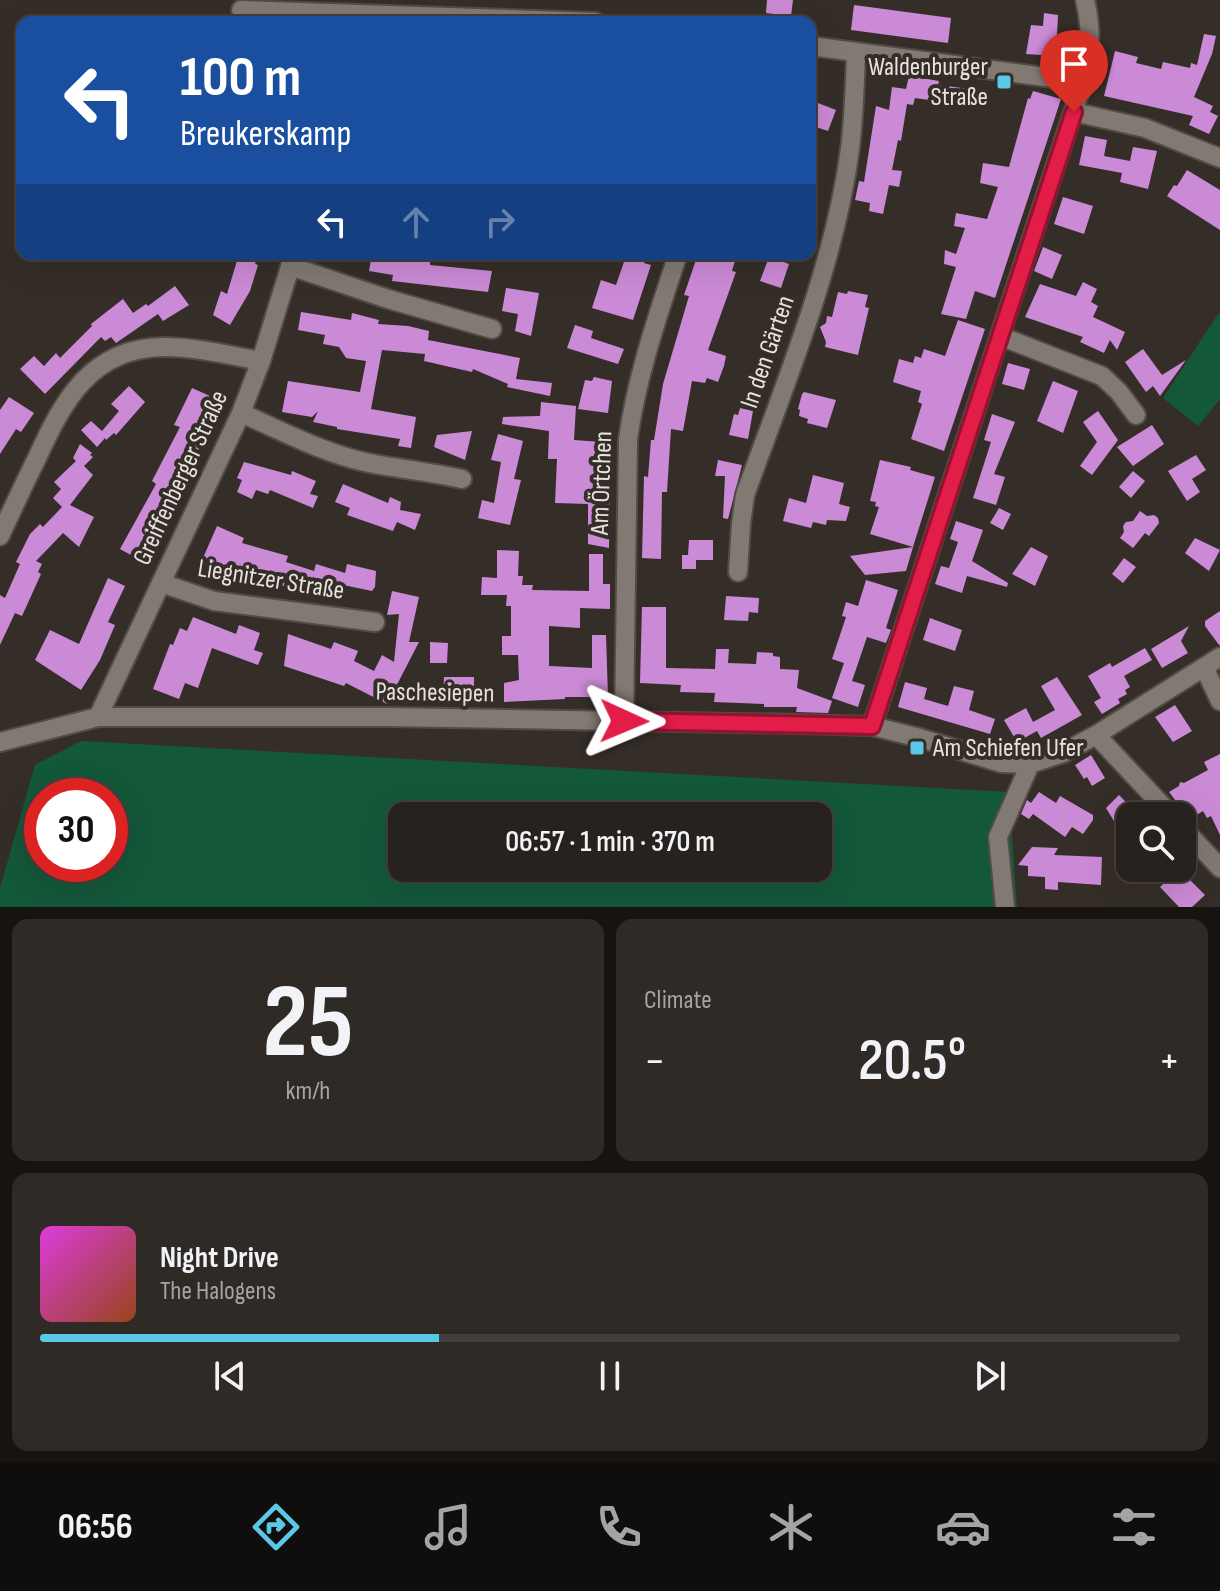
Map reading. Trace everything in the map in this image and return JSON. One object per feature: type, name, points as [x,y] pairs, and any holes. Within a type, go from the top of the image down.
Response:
[{"type":"street","points":[[872,726],[1091,55],[1090,19],[1085,0]]},
{"type":"street","points":[[241,10],[304,16]]},
{"type":"street","points":[[816,47],[1083,82]]},
{"type":"street","name":"In den Gärten","points":[[738,572],[745,495],[832,237],[850,150],[856,52]]},
{"type":"street","points":[[1074,112],[1145,128],[1220,158]]},
{"type":"street","points":[[292,260],[388,299],[492,329]]},
{"type":"street","name":"Greiffenberger Straße","points":[[98,717],[241,413],[261,361],[292,260]]},
{"type":"street","name":"Am Örtchen","points":[[624,721],[628,439],[633,398],[676,260]]},
{"type":"street","points":[[1000,336],[1102,376],[1136,415]]},
{"type":"street","points":[[0,536],[61,407],[75,388],[107,361],[141,349],[163,347],[261,361]]},
{"type":"street","points":[[241,413],[324,448],[368,462],[462,479]]},
{"type":"street","name":"Liegnitzer Straße","points":[[161,583],[214,601],[375,622]]},
{"type":"street","points":[[1005,907],[998,837],[1030,764],[1063,753],[1096,735],[1220,657]]},
{"type":"street","points":[[1204,667],[1220,701]]},
{"type":"street","name":"Paschesiepen","points":[[0,742],[98,717],[387,717],[872,726],[1001,763],[1030,764]]},
{"type":"street","points":[[1096,735],[1159,802]]},
{"type":"street","points":[[1196,842],[1220,868]]},
{"type":"green space","points":[[1218,314],[1220,399],[1198,426],[1163,398]]},
{"type":"green space","points":[[81,741],[1009,792],[1017,907],[0,907],[0,888],[24,804],[24,882],[128,882],[128,778],[31,778],[35,765]]},
{"type":"building","points":[[767,0],[793,0],[791,16],[766,13]]},
{"type":"building","points":[[854,5],[951,18],[948,43],[851,30]]},
{"type":"building","points":[[1044,13],[1058,15],[1057,35],[1073,36],[1072,57],[1026,54],[1031,25],[1043,26]]},
{"type":"building","points":[[1204,34],[1216,36],[1194,97],[1213,106],[1210,112],[1218,116],[1209,134],[1189,125],[1193,116],[1104,96],[1115,51],[1138,57],[1136,63],[1161,69],[1163,62],[1190,68],[1191,63],[1197,65]]},
{"type":"building","points":[[909,76],[939,81],[938,85],[986,91],[984,108],[915,98],[913,105],[907,104],[892,170],[902,171],[899,187],[889,185],[883,214],[869,211],[870,203],[855,200],[859,181],[864,182],[876,106],[889,110],[892,87],[906,89]]},
{"type":"building","points":[[1033,91],[1061,99],[995,298],[975,291],[966,319],[941,314],[956,267],[944,264],[945,250],[956,254],[965,228],[954,226],[956,213],[987,219],[998,187],[980,183],[983,163],[1009,167],[1028,98]]},
{"type":"building","points":[[818,103],[836,110],[828,131],[816,127]]},
{"type":"building","points":[[1085,136],[1107,140],[1104,156],[1130,161],[1133,147],[1157,151],[1148,189],[1120,182],[1122,173],[1079,165]]},
{"type":"building","points":[[1187,170],[1220,190],[1220,230],[1167,196]]},
{"type":"building","points":[[1063,197],[1093,206],[1084,234],[1054,224]]},
{"type":"building","points":[[1043,247],[1062,255],[1052,279],[1034,271]]},
{"type":"building","points":[[237,260],[256,260],[255,264],[258,265],[250,291],[230,325],[213,315],[221,291],[227,294]]},
{"type":"building","points":[[371,260],[417,260],[430,262],[430,265],[492,271],[488,292],[392,281],[393,275],[369,271]]},
{"type":"building","points":[[625,260],[645,260],[644,263],[651,265],[633,320],[592,308],[601,280],[616,285]]},
{"type":"building","points":[[696,260],[735,260],[732,271],[736,272],[708,350],[726,356],[724,366],[718,382],[707,378],[705,383],[692,381],[683,431],[671,429],[667,492],[662,492],[661,559],[642,558],[644,476],[648,477],[651,440],[654,440],[663,384],[689,296],[684,295]]},
{"type":"building","points":[[768,260],[789,264],[781,288],[760,281]]},
{"type":"building","points":[[1083,282],[1097,289],[1091,302],[1098,306],[1093,317],[1125,332],[1117,350],[1110,340],[1104,353],[1080,342],[1083,337],[1025,317],[1040,284],[1076,296]]},
{"type":"building","points":[[175,286],[189,305],[163,321],[158,314],[116,343],[111,337],[105,341],[101,337],[45,394],[20,369],[34,356],[44,366],[56,353],[60,358],[91,324],[123,299],[133,313]]},
{"type":"building","points":[[506,288],[539,293],[531,336],[515,331],[518,314],[502,311]]},
{"type":"building","points":[[848,291],[868,295],[865,307],[869,308],[858,355],[825,347],[820,327],[826,323],[827,316],[832,317],[838,292],[847,294]]},
{"type":"building","points":[[301,312],[351,320],[352,313],[379,320],[378,324],[429,331],[428,340],[520,358],[516,379],[552,383],[550,396],[507,387],[508,384],[473,369],[472,372],[424,361],[425,354],[382,350],[371,409],[416,417],[411,448],[398,446],[400,439],[313,422],[318,411],[312,417],[282,412],[288,381],[360,392],[366,361],[346,358],[339,347],[323,344],[325,335],[298,330]]},
{"type":"building","points":[[958,320],[985,329],[944,451],[911,439],[922,404],[918,402],[921,391],[893,382],[899,359],[913,363],[915,356],[921,358],[924,349],[945,356]]},
{"type":"building","points":[[575,325],[593,331],[591,338],[624,349],[618,364],[567,348]]},
{"type":"building","points":[[1143,349],[1162,375],[1186,360],[1160,396],[1153,386],[1146,392],[1125,362]]},
{"type":"building","points":[[1008,363],[1030,369],[1024,390],[1002,384]]},
{"type":"building","points":[[594,377],[612,381],[608,413],[578,409],[585,380],[592,381]]},
{"type":"building","points":[[1053,381],[1078,391],[1063,433],[1037,421]]},
{"type":"building","points":[[129,386],[145,402],[116,435],[114,433],[105,438],[97,447],[81,430],[91,421],[102,431],[119,411],[111,404]]},
{"type":"building","points":[[192,388],[210,396],[207,403],[216,407],[208,432],[194,459],[191,457],[172,496],[175,497],[162,521],[165,522],[140,560],[120,549],[156,484],[152,481],[180,427],[174,425]]},
{"type":"building","points":[[804,392],[836,400],[827,428],[807,423],[808,419],[799,416],[798,409]]},
{"type":"building","points":[[9,397],[34,413],[21,432],[16,429],[0,454],[0,410]]},
{"type":"building","points":[[541,402],[576,406],[574,440],[602,442],[601,469],[605,470],[605,479],[610,479],[609,548],[588,544],[588,504],[555,503],[557,459],[548,459],[549,431],[502,424],[503,417],[540,416]]},
{"type":"building","points":[[740,408],[753,411],[748,439],[729,435],[734,414],[738,415]]},
{"type":"building","points":[[1098,411],[1118,440],[1092,475],[1080,466],[1097,442],[1083,422]]},
{"type":"building","points":[[992,414],[1015,422],[994,474],[1005,477],[996,505],[973,498],[991,442],[984,440]]},
{"type":"building","points":[[1152,425],[1164,444],[1133,466],[1117,447]]},
{"type":"building","points":[[472,431],[465,460],[434,447],[437,435]]},
{"type":"building","points":[[498,434],[523,441],[514,479],[521,480],[510,525],[478,518],[482,500],[494,503],[501,462],[491,460]]},
{"type":"building","points":[[80,444],[92,453],[90,455],[93,457],[84,466],[93,475],[70,505],[94,517],[79,547],[63,533],[36,561],[42,564],[38,572],[41,574],[22,616],[15,613],[0,645],[0,595],[5,598],[20,564],[16,562],[30,534],[40,524],[43,527],[62,507],[53,498],[61,489],[54,482],[76,461],[73,458]]},
{"type":"building","points":[[1196,455],[1206,470],[1192,479],[1200,492],[1187,501],[1168,471]]},
{"type":"building","points":[[718,460],[742,465],[728,519],[723,518],[725,476],[715,476]]},
{"type":"building","points":[[880,460],[911,467],[910,470],[935,477],[913,547],[870,534],[879,507],[875,506],[876,502],[870,501]]},
{"type":"building","points":[[244,462],[291,475],[292,471],[316,481],[310,494],[318,496],[313,508],[270,490],[268,494],[256,490],[252,499],[237,492],[242,480],[237,478]]},
{"type":"building","points":[[1133,471],[1145,481],[1131,498],[1119,487]]},
{"type":"building","points":[[813,475],[844,483],[839,504],[850,507],[846,521],[827,520],[826,525],[813,522],[811,528],[783,521],[789,498],[806,503]]},
{"type":"building","points":[[343,484],[388,503],[390,497],[401,502],[400,510],[421,514],[415,530],[397,522],[393,531],[347,515],[350,508],[335,502]]},
{"type":"building","points":[[999,508],[1011,514],[1003,530],[990,523]]},
{"type":"building","points":[[1140,511],[1147,516],[1154,515],[1159,523],[1149,536],[1145,533],[1133,548],[1120,538],[1124,532],[1123,526],[1133,521]]},
{"type":"building","points":[[956,521],[983,530],[972,561],[1008,583],[1007,587],[967,576],[962,593],[935,584],[941,566],[949,568],[958,542],[950,539]]},
{"type":"building","points":[[217,526],[244,538],[242,543],[288,556],[286,562],[314,571],[316,564],[345,573],[347,564],[376,571],[375,587],[372,591],[324,585],[320,593],[289,584],[289,588],[203,558]]},
{"type":"building","points":[[1195,538],[1220,550],[1209,571],[1185,553]]},
{"type":"building","points":[[689,540],[713,540],[713,560],[696,560],[696,569],[682,569],[682,555],[688,555]]},
{"type":"building","points":[[913,547],[906,571],[865,575],[850,556]]},
{"type":"building","points":[[1031,547],[1048,556],[1035,586],[1012,574]]},
{"type":"building","points":[[497,550],[519,551],[518,576],[523,576],[522,585],[533,585],[532,590],[589,591],[589,554],[603,554],[603,584],[610,584],[610,609],[580,608],[580,628],[549,626],[549,666],[592,668],[592,635],[606,635],[608,697],[504,702],[504,683],[519,680],[518,655],[502,655],[502,636],[511,636],[511,606],[506,606],[507,595],[481,595],[482,577],[497,578]]},
{"type":"building","points":[[1124,558],[1136,567],[1123,583],[1112,574]]},
{"type":"building","points":[[108,578],[125,586],[108,622],[115,625],[100,660],[81,690],[35,660],[50,630],[79,644]]},
{"type":"building","points":[[866,580],[898,590],[886,628],[891,630],[886,643],[867,637],[852,681],[865,685],[858,707],[832,698],[844,663],[832,659],[846,617],[842,616],[846,602],[858,606]]},
{"type":"building","points":[[392,591],[419,597],[409,642],[419,642],[387,704],[346,683],[344,686],[284,666],[288,634],[331,649],[334,642],[358,651],[354,661],[374,671],[382,655],[394,662],[399,614],[387,615]]},
{"type":"building","points":[[726,596],[759,598],[758,613],[749,612],[748,621],[724,620]]},
{"type":"building","points":[[642,607],[666,607],[666,668],[715,669],[716,649],[729,649],[728,663],[756,664],[757,652],[773,653],[773,656],[780,657],[780,669],[799,670],[797,688],[832,701],[828,713],[796,712],[797,707],[714,702],[715,693],[680,692],[681,685],[640,683]]},
{"type":"building","points":[[1220,611],[1219,645],[1205,626],[1205,621]]},
{"type":"building","points":[[193,617],[236,634],[239,625],[260,633],[254,650],[263,653],[258,665],[212,648],[198,688],[185,683],[179,699],[153,689],[170,644],[173,645],[180,628],[187,631]]},
{"type":"building","points":[[930,618],[962,630],[955,651],[923,640]]},
{"type":"building","points":[[1189,626],[1181,641],[1188,653],[1162,668],[1151,649]]},
{"type":"building","points":[[430,642],[448,643],[447,663],[430,663]]},
{"type":"building","points":[[1145,648],[1152,660],[1124,676],[1130,687],[1125,690],[1127,694],[1118,699],[1120,703],[1102,714],[1094,702],[1101,698],[1088,676],[1110,663],[1112,667]]},
{"type":"building","points":[[444,677],[474,677],[474,699],[443,699]]},
{"type":"building","points":[[1057,677],[1082,715],[1041,738],[1037,731],[1017,742],[1004,720],[1026,708],[1033,722],[1055,710],[1041,686]]},
{"type":"building","points":[[905,682],[927,688],[924,699],[948,706],[954,686],[974,691],[969,710],[995,719],[990,734],[898,707]]},
{"type":"building","points":[[1175,705],[1192,731],[1173,742],[1155,717]]},
{"type":"building","points":[[1220,754],[1220,835],[1211,816],[1207,818],[1203,811],[1196,815],[1196,802],[1177,802],[1169,792],[1180,782],[1184,783],[1208,770],[1204,762]]},
{"type":"building","points":[[1091,755],[1105,778],[1092,786],[1075,765]]},
{"type":"building","points":[[1039,792],[1056,803],[1060,796],[1093,815],[1083,834],[1072,827],[1065,837],[1033,814],[1029,819],[1021,814],[1027,800],[1031,803]]},
{"type":"building","points":[[1119,795],[1126,802],[1116,802],[1114,821],[1106,808]]},
{"type":"building","points":[[1032,847],[1058,848],[1054,855],[1102,857],[1101,885],[1058,882],[1058,890],[1045,889],[1045,877],[1028,876],[1028,866],[1018,865]]},
{"type":"building","points":[[1165,882],[1192,882],[1205,895],[1192,907],[1179,907],[1160,887]]},
{"type":"place","name":"Waldenburger Straße","points":[[1004,82]]},
{"type":"place","name":"Am Schiefen Ufer","points":[[917,748]]},
{"type":"route","points":[[624,721],[872,726],[1074,112]]}]
